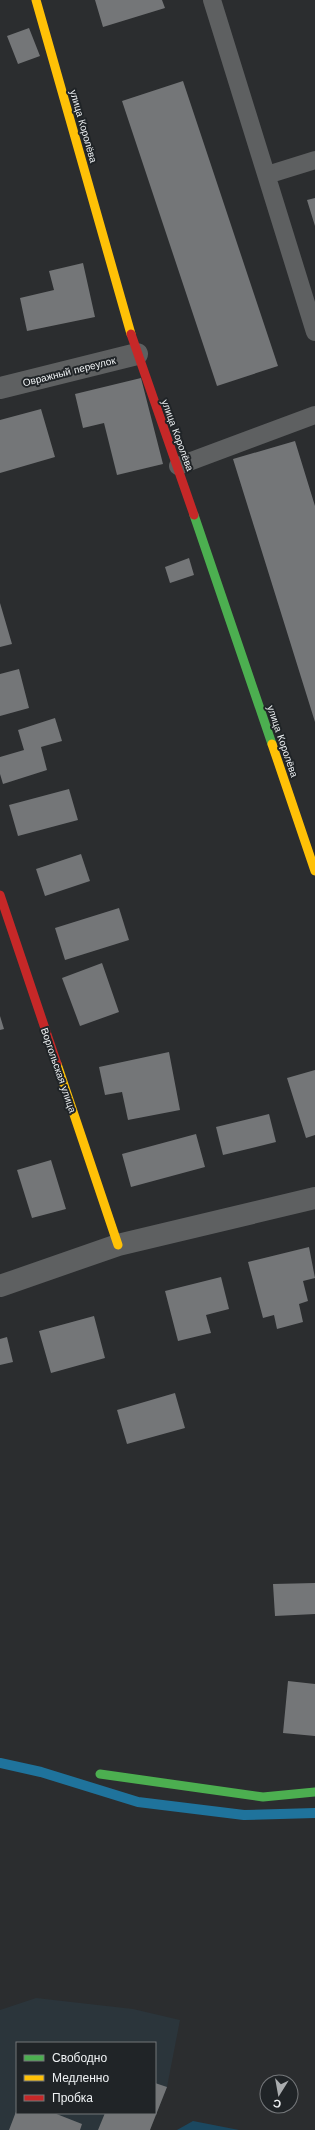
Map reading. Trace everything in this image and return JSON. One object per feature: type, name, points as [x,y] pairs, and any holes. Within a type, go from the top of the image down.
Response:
[{"type":"street","name":"улица Королёва","points":[[36,0],[137,354],[178,466],[315,871]]},
{"type":"street","name":"Овражный переулок","points":[[0,388],[137,354]]},
{"type":"street","name":"Воргольская улица","points":[[0,895],[118,1245]]},
{"type":"street","points":[[0,1286],[118,1245],[315,1198]]},
{"type":"street","points":[[100,1774],[263,1797],[315,1792]]},
{"type":"lane","points":[[212,0],[315,332]]},
{"type":"lane","points":[[267,175],[315,160]]},
{"type":"lane","points":[[178,466],[315,415]]},
{"type":"shaded area","points":[[36,1998],[133,2009],[180,2020],[167,2087],[150,2130],[0,2130],[0,2010]]},
{"type":"shaded area","points":[[193,2121],[239,2130],[177,2130]]},
{"type":"building","points":[[95,0],[162,0],[165,8],[103,27]]},
{"type":"building","points":[[29,28],[40,56],[18,64],[7,36]]},
{"type":"building","points":[[183,81],[278,366],[217,386],[122,101]]},
{"type":"building","points":[[315,198],[315,226],[307,200]]},
{"type":"building","points":[[83,263],[95,317],[27,331],[20,298],[54,290],[49,271]]},
{"type":"building","points":[[141,378],[163,464],[117,475],[104,423],[83,428],[75,394]]},
{"type":"building","points":[[41,409],[55,457],[0,473],[0,420]]},
{"type":"building","points":[[295,441],[315,506],[315,722],[233,459]]},
{"type":"building","points":[[189,558],[194,575],[170,583],[165,567]]},
{"type":"building","points":[[0,603],[12,644],[0,647]]},
{"type":"building","points":[[19,669],[29,708],[0,716],[0,674]]},
{"type":"building","points":[[55,718],[62,741],[41,747],[47,770],[3,784],[0,774],[0,757],[24,750],[18,730]]},
{"type":"building","points":[[69,789],[78,820],[18,836],[9,805]]},
{"type":"building","points":[[81,854],[90,881],[45,896],[36,869]]},
{"type":"building","points":[[119,908],[129,940],[65,960],[55,928]]},
{"type":"building","points":[[102,963],[119,1012],[80,1026],[62,978]]},
{"type":"building","points":[[0,1016],[4,1029],[0,1030]]},
{"type":"building","points":[[169,1052],[180,1110],[128,1120],[122,1092],[105,1095],[99,1067]]},
{"type":"building","points":[[315,1070],[315,1135],[306,1138],[287,1078]]},
{"type":"building","points":[[269,1114],[276,1142],[223,1155],[216,1127]]},
{"type":"building","points":[[196,1134],[205,1167],[131,1187],[122,1154]]},
{"type":"building","points":[[51,1160],[66,1209],[32,1218],[17,1170]]},
{"type":"building","points":[[309,1247],[315,1278],[303,1281],[308,1301],[299,1304],[303,1322],[277,1329],[274,1315],[263,1318],[248,1262]]},
{"type":"building","points":[[221,1277],[229,1309],[206,1315],[211,1333],[178,1341],[165,1291]]},
{"type":"building","points":[[94,1316],[105,1358],[51,1373],[39,1331]]},
{"type":"building","points":[[7,1337],[13,1362],[0,1365],[0,1339]]},
{"type":"building","points":[[175,1393],[185,1428],[127,1444],[117,1410]]},
{"type":"building","points":[[315,1583],[315,1614],[275,1616],[273,1584]]},
{"type":"building","points":[[288,1681],[315,1684],[315,1736],[283,1733]]},
{"type":"building","points":[[156,2083],[167,2087],[150,2130],[98,2130],[105,2114],[156,2114]]},
{"type":"building","points":[[16,2112],[16,2114],[57,2114],[82,2124],[80,2130],[9,2130]]},
{"type":"waterway","points":[[0,1763],[41,1772],[138,1802],[244,1815],[315,1813]]},
{"type":"traffic: fast","points":[[194,515],[272,744]]},
{"type":"traffic: fast","points":[[100,1774],[263,1797],[315,1792]]},
{"type":"traffic: slow","points":[[36,0],[131,334]]},
{"type":"traffic: slow","points":[[272,744],[315,871]]},
{"type":"traffic: slow","points":[[57,1064],[118,1245]]},
{"type":"traffic: jam","points":[[131,334],[194,515]]},
{"type":"traffic: jam","points":[[0,895],[57,1064]]}]
